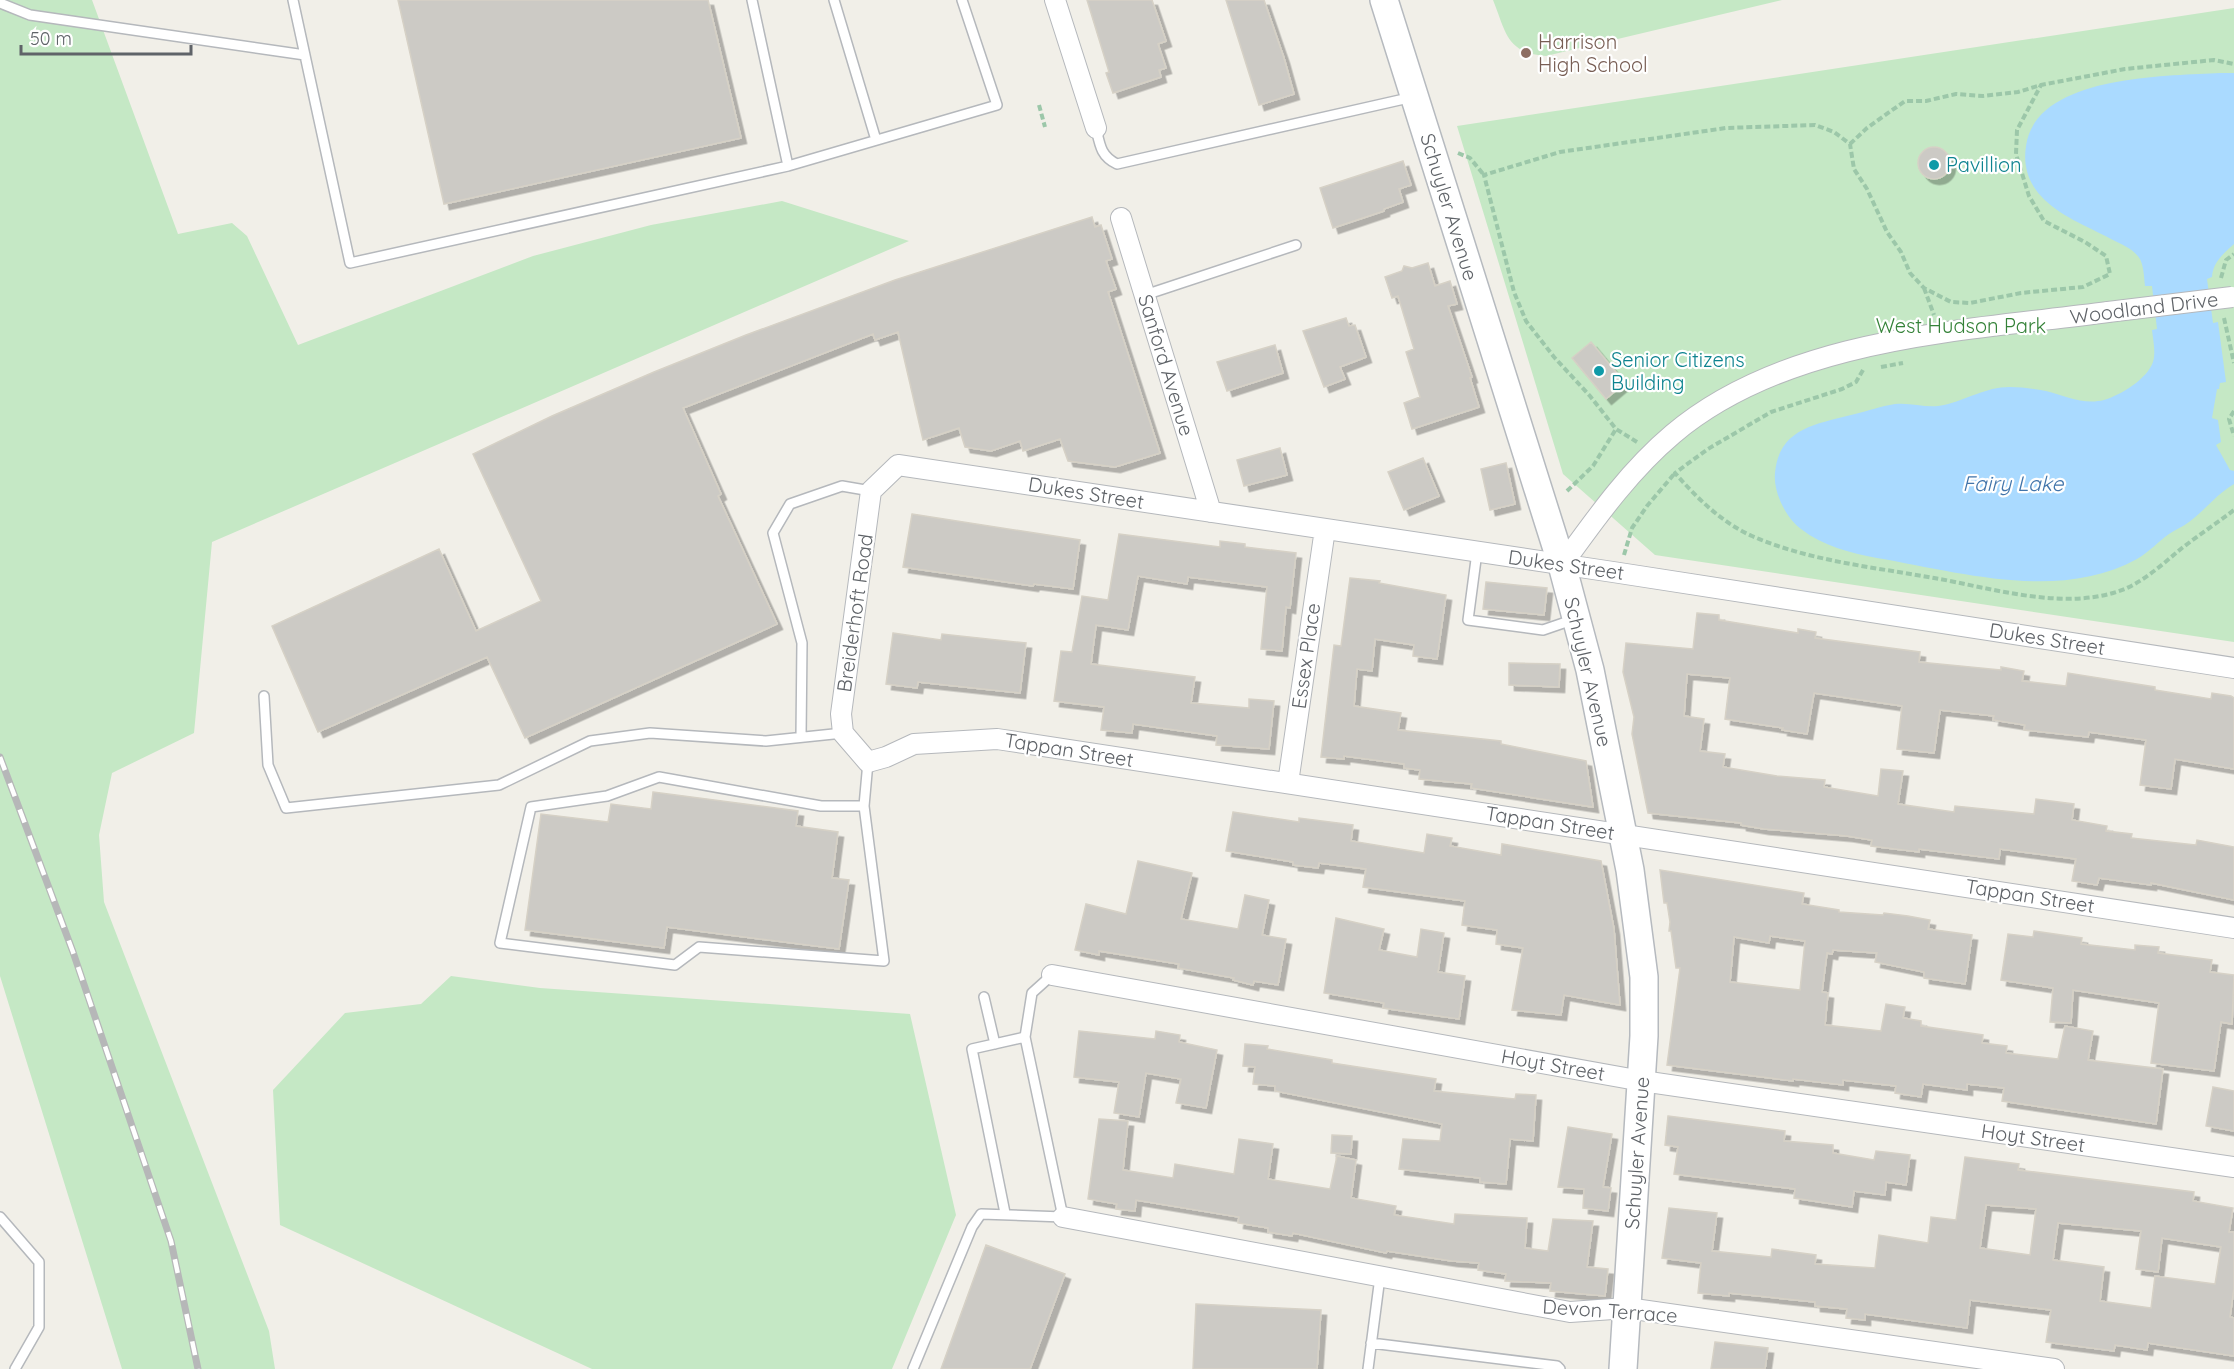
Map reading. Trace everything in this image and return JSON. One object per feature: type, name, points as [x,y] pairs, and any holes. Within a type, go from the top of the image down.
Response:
[{"type":"main road","name":"Schuyler Avenue","points":[[1384,0],[1562,565],[1590,670],[1623,834],[1644,977],[1642,1081],[1623,1369]]},
{"type":"street","points":[[1055,0],[1096,128]]},
{"type":"street","name":"Sanford Avenue","points":[[1121,218],[1211,512]]},
{"type":"street","name":"Woodland Drive","points":[[1562,565],[1615,493],[1656,449],[1712,405],[1754,382],[1803,363],[1891,342],[2233,297]]},
{"type":"street","name":"Dukes Street","points":[[872,491],[898,465],[2234,668]]},
{"type":"street","name":"Breiderhoft Road","points":[[843,733],[841,714],[872,491]]},
{"type":"street","name":"Essex Place","points":[[1288,783],[1325,529]]},
{"type":"street","points":[[843,733],[868,762]]},
{"type":"street","name":"Tappan Street","points":[[868,762],[886,757],[914,744],[997,739],[2234,928]]},
{"type":"street","name":"Hoyt Street","points":[[1052,975],[1642,1081],[2234,1167]]},
{"type":"street","name":"Devon Terrace","points":[[1063,1217],[1570,1312],[1627,1308],[2054,1369]]},
{"type":"lane","points":[[293,0],[350,263],[788,166],[997,105],[962,0]]},
{"type":"lane","points":[[752,0],[788,166]]},
{"type":"lane","points":[[834,0],[876,140]]},
{"type":"lane","points":[[0,3],[30,15],[305,56]]},
{"type":"lane","points":[[1096,128],[1099,144],[1106,159],[1117,164],[1415,96]]},
{"type":"lane","points":[[1145,295],[1296,245]]},
{"type":"lane","points":[[801,737],[802,643],[773,533],[790,504],[842,486],[872,491]]},
{"type":"lane","points":[[1477,552],[1468,620],[1543,630],[1577,618]]},
{"type":"lane","points":[[264,696],[268,765],[286,808],[498,785],[590,741],[650,733],[766,741],[843,733]]},
{"type":"lane","points":[[864,806],[821,806],[659,777],[608,796],[531,807],[500,943],[675,965],[699,947],[884,961],[864,806],[868,762]]},
{"type":"lane","points":[[913,1369],[972,1227],[981,1214],[1005,1213],[1063,1217],[1025,1037],[1032,993],[1052,975]]},
{"type":"lane","points":[[984,997],[995,1044]]},
{"type":"lane","points":[[1005,1213],[972,1050],[1025,1037]]},
{"type":"lane","points":[[0,1217],[39,1262],[39,1327],[15,1369]]},
{"type":"lane","points":[[1368,1369],[1380,1276]]},
{"type":"lane","points":[[1371,1343],[1557,1366],[1560,1369]]},
{"type":"path","points":[[1850,144],[1867,128],[1905,101],[1926,101],[1956,94],[1983,96],[2018,92],[2041,85],[2125,69],[2214,60],[2234,64]]},
{"type":"path","points":[[1638,443],[1616,429],[1526,321],[1514,292],[1485,175],[1560,152],[1726,128],[1815,125],[1834,132],[1850,144],[1854,169],[1867,189],[1887,232],[1901,252],[1910,273],[1924,288],[1951,302],[1970,303],[2021,293],[2083,287],[2110,274],[2106,256],[2085,242],[2044,221],[2029,196],[2016,154],[2017,130],[2041,85]]},
{"type":"path","points":[[1038,105],[1045,127]]},
{"type":"path","points":[[1924,288],[1935,318]]},
{"type":"path","points":[[1624,556],[1632,528],[1647,506],[1675,473],[1708,449],[1771,412],[1842,389],[1856,382],[1863,369],[1910,361]]},
{"type":"path","points":[[2234,411],[2229,419],[2234,436]]},
{"type":"path","points":[[1567,492],[1593,466],[1616,429]]},
{"type":"path","points":[[1675,473],[1699,500],[1749,535],[1774,545],[1826,560],[1974,587],[2061,598],[2095,596],[2126,588],[2156,570],[2234,510]]},
{"type":"green space","points":[[0,0],[92,0],[178,234],[232,223],[247,236],[298,345],[533,256],[651,225],[782,201],[909,241],[212,542],[194,733],[112,773],[99,835],[104,902],[269,1331],[275,1369],[122,1369],[0,976]]},
{"type":"green space","points":[[1493,0],[1782,0],[1546,56],[1523,50],[1509,39]]},
{"type":"green space","name":"West Hudson Park","points":[[2234,8],[2234,642],[1655,555],[1563,474],[1457,126]]},
{"type":"green space","points":[[451,976],[540,988],[910,1014],[956,1215],[892,1369],[592,1369],[280,1225],[273,1090],[345,1013],[421,1004]]},
{"type":"water","name":"Fairy Lake","points":[[2234,73],[2234,244],[2219,259],[2212,277],[2207,279],[2213,323],[2218,322],[2226,382],[2220,383],[2217,389],[2212,418],[2218,420],[2221,442],[2216,445],[2230,470],[2234,471],[2234,484],[2189,522],[2169,534],[2137,559],[2107,572],[2075,579],[2009,580],[1877,558],[1828,544],[1809,535],[1795,524],[1778,496],[1775,473],[1778,458],[1784,446],[1792,437],[1814,425],[1890,405],[1938,406],[2001,388],[2014,387],[2046,391],[2082,401],[2104,400],[2125,390],[2145,374],[2153,362],[2152,330],[2157,329],[2152,286],[2145,286],[2140,259],[2127,247],[2065,215],[2048,203],[2033,185],[2028,173],[2025,160],[2026,146],[2035,123],[2053,105],[2077,92],[2137,79]]},
{"type":"building","points":[[398,0],[708,0],[741,138],[444,204]]},
{"type":"building","points":[[1087,0],[1152,0],[1166,41],[1158,44],[1166,68],[1159,70],[1161,77],[1113,93],[1106,73],[1109,72]]},
{"type":"building","points":[[1226,0],[1264,0],[1294,94],[1259,105]]},
{"type":"building","name":"Pavillion","points":[[1934,147],[1945,152],[1950,163],[1945,174],[1934,179],[1923,174],[1918,163],[1923,152]]},
{"type":"building","points":[[1403,161],[1411,185],[1399,189],[1403,202],[1384,209],[1384,211],[1333,228],[1320,188]]},
{"type":"building","points":[[1092,217],[1095,227],[1101,225],[1112,259],[1106,261],[1116,289],[1108,292],[1160,453],[1115,467],[1068,461],[1060,439],[1023,451],[1020,441],[991,451],[965,447],[959,428],[923,440],[898,332],[875,340],[873,334],[683,408],[721,494],[718,496],[777,624],[525,738],[487,657],[318,732],[272,626],[439,549],[476,631],[541,601],[473,454],[552,416],[746,335],[895,280]]},
{"type":"building","points":[[1428,263],[1435,286],[1450,281],[1457,304],[1448,306],[1472,377],[1470,378],[1479,407],[1412,429],[1404,403],[1420,397],[1406,352],[1414,349],[1398,296],[1392,298],[1385,277],[1402,271],[1404,266],[1412,268]]},
{"type":"building","points":[[1346,318],[1349,326],[1355,325],[1366,357],[1340,367],[1345,379],[1324,387],[1303,331]]},
{"type":"building","name":"Senior Citizens Building","points":[[1591,342],[1625,383],[1606,399],[1572,358]]},
{"type":"building","points":[[1275,345],[1283,373],[1227,391],[1217,362]]},
{"type":"building","points":[[1280,448],[1287,475],[1244,486],[1237,460]]},
{"type":"building","points":[[1423,458],[1439,496],[1404,510],[1388,472]]},
{"type":"building","points":[[1506,463],[1515,504],[1490,510],[1481,469]]},
{"type":"building","points":[[912,514],[1080,540],[1073,589],[1034,584],[1033,586],[903,567]]},
{"type":"building","points":[[1119,534],[1220,547],[1220,541],[1245,544],[1245,547],[1296,553],[1290,608],[1286,607],[1282,651],[1261,649],[1267,587],[1188,577],[1187,584],[1138,576],[1128,630],[1096,625],[1091,664],[1195,677],[1191,703],[1249,708],[1249,699],[1274,701],[1269,749],[1216,745],[1217,736],[1133,724],[1132,733],[1101,730],[1104,707],[1054,701],[1061,651],[1072,652],[1082,596],[1108,600]]},
{"type":"building","points":[[1350,578],[1380,581],[1379,583],[1446,595],[1437,659],[1413,656],[1414,645],[1375,639],[1372,671],[1357,669],[1354,706],[1401,713],[1398,730],[1501,741],[1501,744],[1586,761],[1593,807],[1471,788],[1472,784],[1419,779],[1420,770],[1404,768],[1404,764],[1344,756],[1344,759],[1321,757],[1334,645],[1341,646]]},
{"type":"building","points":[[1486,582],[1547,588],[1544,615],[1483,609]]},
{"type":"building","points":[[1697,613],[1719,615],[1719,620],[1798,633],[1798,629],[1816,632],[1815,638],[1920,652],[1919,662],[2001,670],[2001,667],[2024,671],[2022,681],[2066,686],[2068,673],[2211,699],[2212,693],[2231,696],[2234,698],[2234,769],[2175,759],[2171,789],[2140,785],[2146,740],[2089,732],[2088,737],[2024,730],[2025,725],[1993,720],[1994,716],[1940,710],[1934,753],[1897,749],[1902,706],[1814,693],[1807,734],[1725,719],[1730,678],[1687,674],[1684,716],[1704,719],[1700,751],[1725,754],[1723,767],[1777,776],[1825,780],[1824,787],[1878,796],[1881,769],[1903,771],[1898,804],[1954,812],[1955,806],[2034,814],[2036,799],[2074,804],[2072,820],[2107,826],[2106,831],[2132,834],[2131,838],[2196,845],[2197,840],[2234,847],[2234,900],[2151,883],[2151,885],[2099,878],[2097,885],[2072,881],[2076,859],[2000,849],[1999,859],[1919,849],[1919,852],[1871,846],[1872,840],[1847,836],[1764,829],[1741,825],[1741,823],[1648,813],[1632,734],[1634,717],[1623,672],[1626,643],[1693,649]]},
{"type":"building","points":[[893,633],[941,640],[942,634],[1026,643],[1020,693],[918,682],[917,688],[886,684]]},
{"type":"building","points":[[1509,663],[1560,664],[1559,687],[1509,685]]},
{"type":"building","points":[[653,792],[798,811],[796,826],[838,832],[832,878],[849,880],[839,949],[667,927],[664,948],[525,930],[541,814],[608,822],[611,804],[651,809]]},
{"type":"building","points":[[1233,812],[1299,822],[1299,818],[1353,825],[1351,841],[1424,853],[1427,834],[1452,838],[1450,846],[1501,855],[1502,844],[1601,861],[1614,929],[1620,1005],[1564,995],[1561,1015],[1512,1010],[1523,948],[1496,944],[1497,930],[1462,925],[1465,901],[1363,887],[1366,869],[1319,863],[1318,868],[1293,865],[1293,862],[1226,851]]},
{"type":"building","points":[[1138,861],[1192,873],[1181,919],[1238,929],[1245,895],[1269,900],[1262,935],[1286,939],[1278,985],[1254,981],[1253,985],[1233,980],[1234,978],[1178,968],[1179,964],[1099,951],[1099,955],[1075,950],[1086,904],[1126,914]]},
{"type":"building","points":[[1660,870],[1804,893],[1802,904],[1839,910],[1839,912],[1883,915],[1884,913],[1930,920],[1928,929],[1972,935],[1965,984],[1924,978],[1924,972],[1875,962],[1877,953],[1833,950],[1832,954],[1827,953],[1822,992],[1828,993],[1825,1025],[1881,1031],[1886,1004],[1905,1007],[1903,1018],[1921,1021],[1921,1026],[1983,1035],[1982,1043],[2007,1046],[2006,1053],[2058,1059],[2065,1026],[2093,1031],[2088,1060],[2163,1069],[2156,1124],[2002,1101],[2004,1088],[1967,1084],[1967,1090],[1923,1084],[1921,1097],[1895,1093],[1896,1086],[1843,1080],[1843,1085],[1793,1079],[1793,1081],[1667,1065],[1680,968],[1676,968],[1671,931],[1669,931],[1667,903],[1664,903]],"holes":[[[1770,936],[1805,941],[1800,990],[1730,982],[1734,937],[1769,943]]]},
{"type":"building","points":[[1336,918],[1384,929],[1379,950],[1417,957],[1421,929],[1444,933],[1438,972],[1465,976],[1459,1019],[1383,1008],[1384,1003],[1324,993]]},
{"type":"building","points":[[2034,931],[2082,938],[2081,944],[2135,950],[2135,945],[2159,947],[2158,953],[2212,960],[2210,972],[2234,975],[2232,1024],[2221,1022],[2214,1071],[2151,1063],[2159,1003],[2073,990],[2071,1023],[2050,1022],[2053,988],[2001,980],[2008,934],[2033,937]]},
{"type":"building","points":[[1079,1031],[1155,1039],[1156,1031],[1180,1035],[1179,1042],[1217,1050],[1206,1108],[1176,1103],[1181,1079],[1146,1073],[1139,1117],[1114,1113],[1119,1082],[1074,1077]]},
{"type":"building","points":[[1245,1044],[1268,1046],[1267,1049],[1332,1060],[1332,1063],[1436,1079],[1434,1091],[1515,1099],[1516,1094],[1536,1095],[1533,1141],[1510,1139],[1506,1184],[1480,1182],[1480,1178],[1399,1169],[1403,1139],[1440,1141],[1442,1124],[1275,1091],[1275,1086],[1253,1084],[1255,1067],[1243,1066]]},
{"type":"building","points":[[2213,1087],[2234,1091],[2234,1131],[2206,1126]]},
{"type":"building","points":[[1668,1116],[1785,1131],[1784,1141],[1833,1145],[1833,1153],[1874,1160],[1876,1151],[1910,1155],[1906,1185],[1886,1182],[1885,1195],[1854,1191],[1852,1207],[1794,1198],[1795,1189],[1674,1174],[1678,1147],[1665,1145]]},
{"type":"building","points":[[1099,1119],[1128,1121],[1123,1170],[1173,1178],[1175,1164],[1234,1174],[1239,1139],[1273,1144],[1268,1179],[1273,1180],[1330,1189],[1337,1156],[1356,1160],[1351,1198],[1396,1206],[1394,1215],[1454,1224],[1455,1214],[1527,1218],[1525,1248],[1548,1251],[1553,1219],[1593,1221],[1587,1267],[1608,1269],[1605,1296],[1550,1291],[1551,1283],[1505,1281],[1506,1274],[1478,1270],[1479,1263],[1387,1251],[1386,1253],[1293,1233],[1292,1236],[1268,1232],[1268,1228],[1238,1223],[1239,1217],[1136,1200],[1135,1211],[1116,1209],[1117,1204],[1088,1199]]},
{"type":"building","points":[[1568,1127],[1612,1134],[1603,1187],[1611,1188],[1608,1211],[1583,1208],[1584,1189],[1558,1187]]},
{"type":"building","points":[[1332,1135],[1352,1136],[1351,1154],[1331,1153]]},
{"type":"building","points":[[1965,1157],[2019,1164],[2018,1170],[2194,1192],[2193,1201],[2233,1208],[2229,1232],[2234,1232],[2234,1288],[2230,1317],[2234,1318],[2234,1356],[2148,1343],[2147,1350],[2115,1345],[2114,1351],[2046,1342],[2051,1310],[1970,1300],[1967,1328],[1865,1314],[1865,1320],[1846,1318],[1847,1309],[1815,1306],[1815,1302],[1729,1293],[1729,1296],[1698,1293],[1701,1263],[1662,1258],[1669,1208],[1717,1213],[1712,1251],[1771,1257],[1772,1249],[1816,1255],[1815,1264],[1875,1268],[1879,1235],[1928,1243],[1931,1217],[1956,1220]],"holes":[[[1986,1205],[2036,1209],[2030,1255],[1980,1248]],[[2058,1223],[2141,1231],[2136,1269],[2158,1272],[2162,1238],[2221,1247],[2215,1284],[2155,1276],[2151,1308],[2100,1301],[2104,1267],[2053,1260]]]},
{"type":"building","points":[[986,1245],[1065,1274],[1030,1369],[941,1369]]},
{"type":"building","points":[[1196,1304],[1321,1310],[1317,1369],[1193,1369]]},
{"type":"building","points":[[1715,1342],[1768,1348],[1765,1369],[1711,1369]]},
{"type":"railway","points":[[0,757],[73,952],[171,1241],[198,1369]]},
{"type":"place","name":"Harrison High School","points":[[1526,53]]},
{"type":"place","name":"Pavillion","points":[[1934,165]]},
{"type":"place","name":"Senior Citizens Building","points":[[1599,371]]}]
